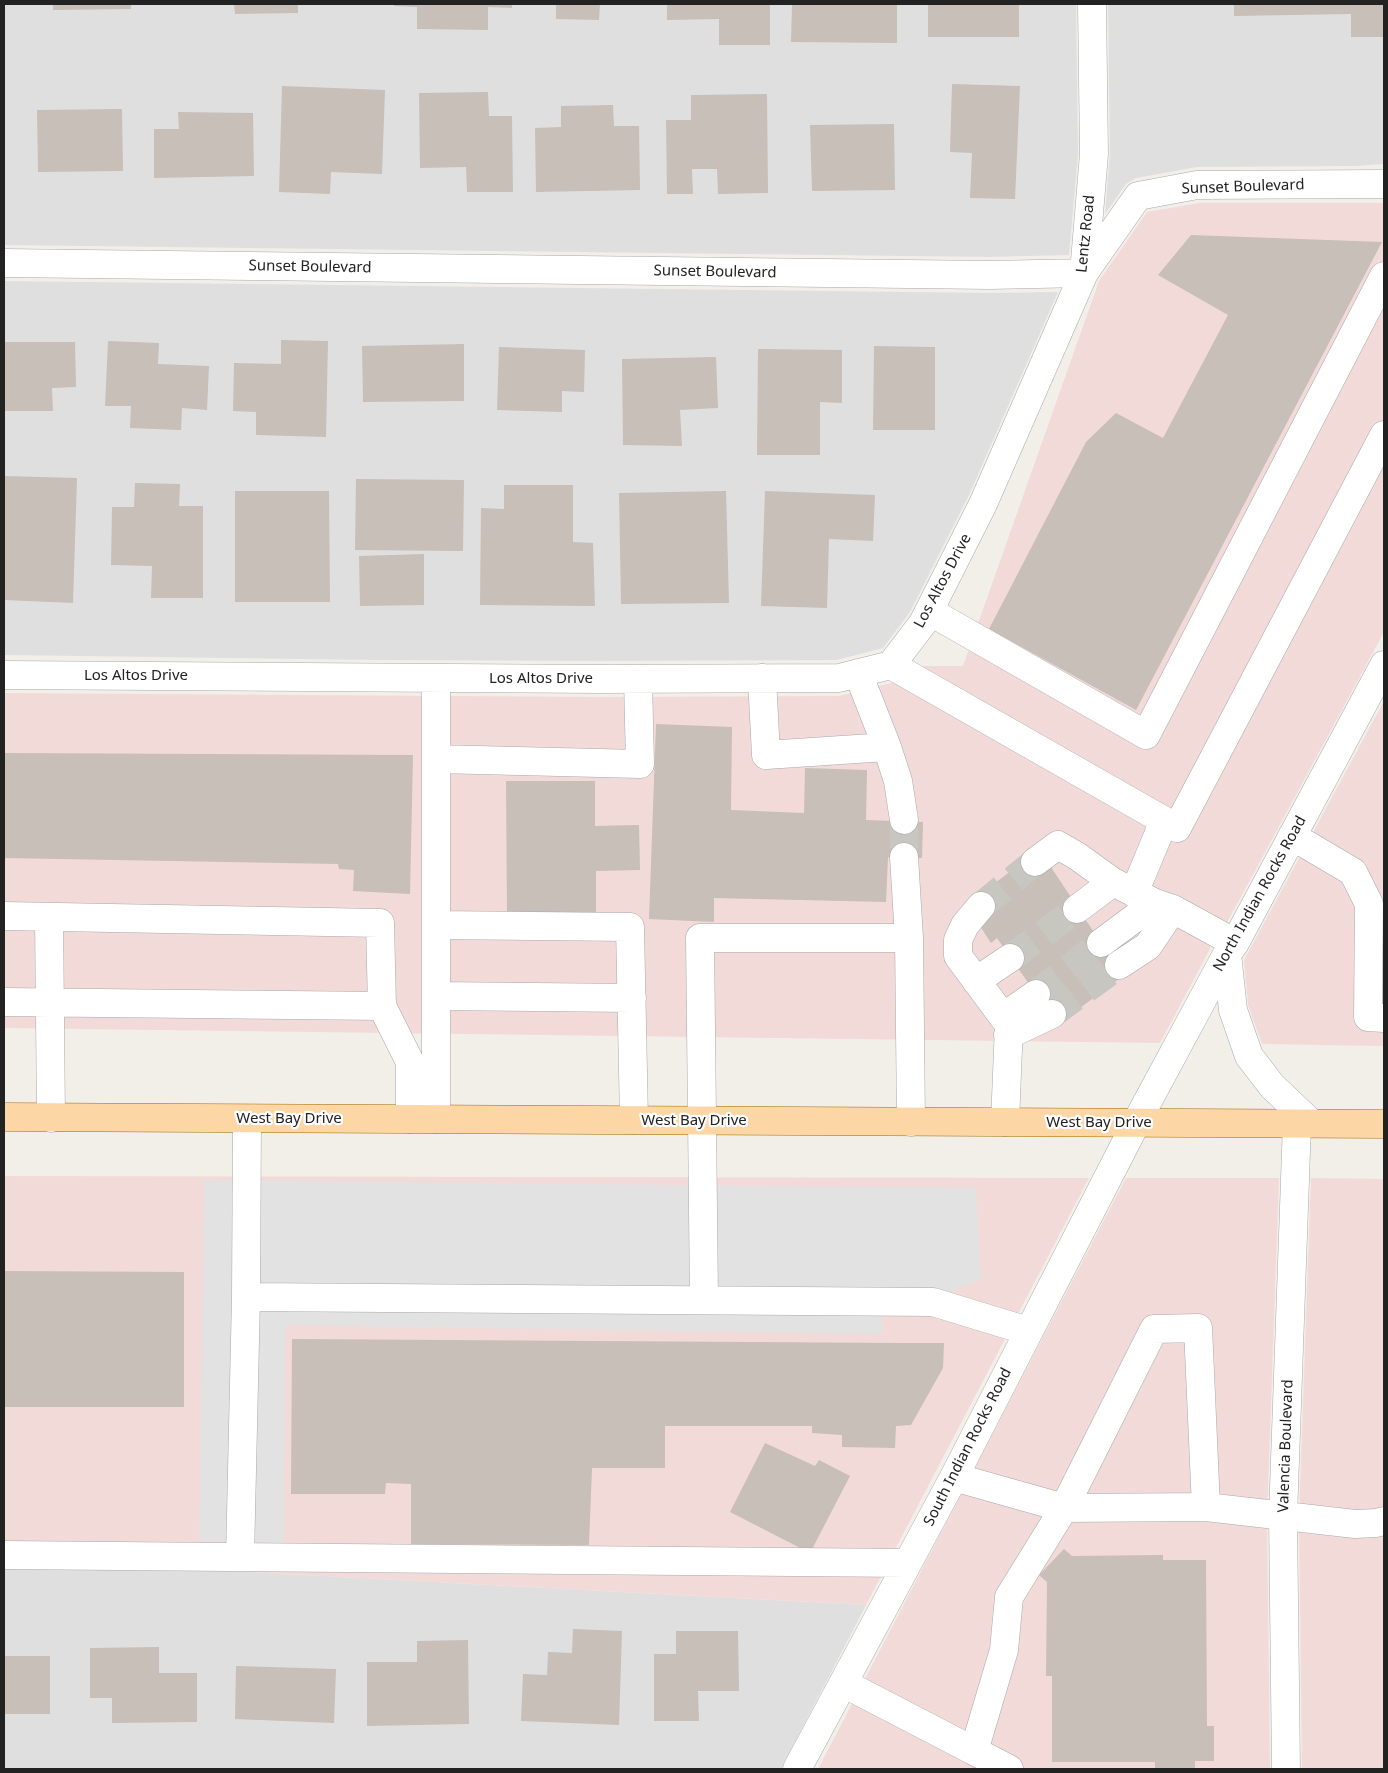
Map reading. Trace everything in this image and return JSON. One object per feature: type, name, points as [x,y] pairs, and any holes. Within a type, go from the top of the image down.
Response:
[{"type":"main road","name":"West Bay Drive","points":[[4,1117],[1384,1124]]},
{"type":"street","name":"Lentz Road","points":[[983,504],[1084,273],[1094,154],[1092,4]]},
{"type":"street","name":"Sunset Boulevard","points":[[4,263],[990,275],[1084,273],[1138,196],[1197,185],[1384,184]]},
{"type":"street","points":[[928,611],[1146,735],[1384,276]]},
{"type":"street","points":[[891,665],[1177,828],[1384,435]]},
{"type":"street","name":"Los Altos Drive","points":[[4,675],[638,679],[839,678],[891,665],[924,623],[928,611],[983,504]]},
{"type":"street","name":"North Indian Rocks Road","points":[[1136,1123],[1292,836],[1376,700],[1384,665]]},
{"type":"street","points":[[858,673],[898,781],[904,820]]},
{"type":"street","points":[[436,678],[436,1119]]},
{"type":"street","points":[[762,678],[766,755],[887,747]]},
{"type":"street","points":[[436,759],[640,764],[638,679]]},
{"type":"street","points":[[1119,965],[1148,946],[1144,897],[1164,821]]},
{"type":"street","points":[[1292,836],[1353,872],[1369,904],[1368,1017],[1384,1018]]},
{"type":"street","points":[[1035,862],[1058,846],[1231,948],[1232,1010],[1249,1056],[1304,1124]]},
{"type":"street","points":[[904,857],[909,938],[911,1122]]},
{"type":"street","points":[[1077,909],[1144,897]]},
{"type":"street","points":[[1100,943],[1144,897]]},
{"type":"street","points":[[981,906],[961,932],[958,940],[958,956],[1005,1026],[1005,1122]]},
{"type":"street","points":[[4,916],[380,923],[382,1006],[410,1062],[410,1119]]},
{"type":"street","points":[[49,917],[51,1118]]},
{"type":"street","points":[[436,925],[630,927],[634,1120]]},
{"type":"street","points":[[704,1300],[700,938],[909,938]]},
{"type":"street","points":[[976,981],[1010,958]]},
{"type":"street","points":[[436,996],[632,998]]},
{"type":"street","points":[[4,1002],[382,1006]]},
{"type":"street","points":[[1005,1026],[1044,1004]]},
{"type":"street","points":[[240,1557],[246,1298],[247,1119]]},
{"type":"street","name":"South Indian Rocks Road","points":[[797,1769],[954,1477],[1136,1123]]},
{"type":"street","name":"Valencia Boulevard","points":[[1286,1769],[1283,1516],[1304,1124]]},
{"type":"street","points":[[246,1298],[933,1302],[1028,1331]]},
{"type":"street","points":[[974,1751],[1004,1650],[1010,1597],[1064,1508],[1154,1329],[1198,1328],[1206,1507]]},
{"type":"street","points":[[954,1477],[1064,1508],[1206,1507],[1355,1524],[1384,1521]]},
{"type":"street","points":[[4,1555],[907,1563]]},
{"type":"street","points":[[843,1683],[1009,1769]]},
{"type":"shaded area","points":[[4,4],[1076,4],[1078,153],[1069,255],[990,257],[4,245]]},
{"type":"shaded area","points":[[1108,4],[1384,4],[1384,164],[1355,166],[1197,167],[1136,178],[1126,184],[1105,214],[1110,154]]},
{"type":"shaded area","points":[[1199,203],[1384,203],[1384,632],[1223,930],[1210,938],[1210,949],[1160,1043],[4,1028],[4,693],[600,697],[839,696],[895,682],[912,666],[963,666],[1099,281],[1147,212]]},
{"type":"shaded area","points":[[4,281],[990,293],[1058,292],[969,495],[910,612],[883,648],[837,660],[378,660],[4,655]]},
{"type":"shaded area","points":[[1384,701],[1384,1046],[1262,1044],[1248,1005],[1244,960]]},
{"type":"shaded area","points":[[4,1176],[1089,1178],[866,1605],[4,1559]]},
{"type":"shaded area","points":[[1126,1178],[1279,1178],[1267,1516],[1270,1769],[818,1769]]},
{"type":"shaded area","points":[[1311,1178],[1384,1179],[1384,1769],[1302,1769],[1299,1516]]},
{"type":"shaded area","points":[[204,1180],[976,1188],[981,1279],[924,1302],[882,1312],[882,1334],[286,1325],[284,1543],[199,1541]]},
{"type":"shaded area","points":[[4,1559],[866,1605],[781,1769],[4,1769]]},
{"type":"building","points":[[53,4],[131,4],[131,9],[53,10]]},
{"type":"building","points":[[234,4],[298,4],[298,13],[235,14]]},
{"type":"building","points":[[394,4],[512,4],[512,8],[488,7],[488,30],[417,29],[417,7],[394,6]]},
{"type":"building","points":[[556,4],[600,4],[599,20],[556,19]]},
{"type":"building","points":[[667,4],[770,4],[770,45],[719,45],[719,19],[667,20]]},
{"type":"building","points":[[792,4],[897,4],[897,43],[791,42]]},
{"type":"building","points":[[928,4],[1019,4],[1019,37],[928,37]]},
{"type":"building","points":[[1234,4],[1384,4],[1384,37],[1351,37],[1351,14],[1234,16]]},
{"type":"building","points":[[952,84],[1020,86],[1015,199],[970,198],[972,153],[950,152]]},
{"type":"building","points":[[282,86],[385,90],[382,174],[331,172],[330,194],[279,192]]},
{"type":"building","points":[[488,92],[489,116],[512,116],[513,192],[467,192],[466,167],[420,168],[419,93]]},
{"type":"building","points":[[767,94],[768,193],[718,194],[717,169],[692,169],[693,194],[667,194],[666,120],[691,120],[691,95]]},
{"type":"building","points":[[613,105],[614,126],[639,126],[640,190],[536,192],[535,128],[561,127],[561,106]]},
{"type":"building","points":[[122,109],[123,171],[38,172],[37,110]]},
{"type":"building","points":[[178,112],[253,113],[254,176],[154,178],[154,129],[179,129]]},
{"type":"building","points":[[894,124],[895,190],[812,191],[810,125]]},
{"type":"building","points":[[1191,235],[1382,242],[1136,710],[989,629],[1086,442],[1116,413],[1163,438],[1228,315],[1158,275]]},
{"type":"building","points":[[281,340],[328,341],[326,437],[256,435],[256,412],[233,411],[234,363],[281,364]]},
{"type":"building","points":[[108,341],[159,343],[158,364],[209,366],[207,410],[182,408],[181,430],[130,428],[131,406],[105,406]]},
{"type":"building","points":[[4,342],[75,342],[76,387],[52,388],[53,411],[4,411]]},
{"type":"building","points":[[464,344],[464,401],[363,402],[362,346]]},
{"type":"building","points":[[874,346],[935,347],[935,430],[873,430]]},
{"type":"building","points":[[499,347],[585,350],[584,392],[562,391],[562,412],[497,410]]},
{"type":"building","points":[[758,349],[842,350],[842,403],[820,402],[820,455],[757,455]]},
{"type":"building","points":[[716,357],[718,408],[680,410],[682,446],[623,445],[622,359]]},
{"type":"building","points":[[4,476],[77,478],[73,603],[4,600]]},
{"type":"building","points":[[356,479],[464,480],[463,551],[355,550]]},
{"type":"building","points":[[135,483],[180,484],[179,506],[203,506],[203,598],[151,598],[152,566],[111,565],[112,507],[134,507]]},
{"type":"building","points":[[504,485],[573,485],[573,542],[593,543],[595,606],[480,605],[481,508],[504,509]]},
{"type":"building","points":[[235,491],[329,491],[330,602],[235,602]]},
{"type":"building","points":[[726,491],[729,603],[621,604],[619,493]]},
{"type":"building","points":[[765,491],[875,495],[873,541],[829,539],[827,608],[761,606]]},
{"type":"building","points":[[424,554],[424,605],[360,606],[359,556]]},
{"type":"building","points":[[656,724],[732,727],[731,810],[804,813],[805,768],[867,770],[866,820],[923,822],[922,858],[888,857],[886,902],[714,898],[714,922],[649,919]]},
{"type":"building","points":[[4,753],[413,755],[410,894],[353,891],[354,870],[339,869],[338,864],[4,858]]},
{"type":"building","points":[[506,781],[595,781],[595,826],[639,825],[640,870],[596,871],[596,916],[507,916]]},
{"type":"building","points":[[1031,856],[1051,867],[1101,943],[1128,972],[1060,1023],[1036,994],[997,938],[991,943],[978,923],[975,898]]},
{"type":"building","points":[[4,1271],[184,1272],[184,1407],[4,1407]]},
{"type":"building","points":[[292,1339],[944,1343],[943,1368],[911,1425],[896,1426],[895,1448],[842,1447],[842,1435],[812,1433],[812,1426],[665,1426],[665,1468],[592,1468],[589,1545],[411,1544],[411,1484],[386,1483],[385,1494],[291,1494]]},
{"type":"building","points":[[765,1443],[815,1466],[819,1460],[850,1476],[810,1553],[730,1512]]},
{"type":"building","points":[[1064,1549],[1072,1556],[1163,1555],[1163,1560],[1206,1560],[1207,1726],[1214,1726],[1214,1761],[1195,1761],[1195,1769],[1155,1769],[1155,1762],[1052,1762],[1052,1676],[1046,1676],[1047,1582],[1039,1575]]},
{"type":"building","points":[[573,1629],[622,1631],[619,1725],[521,1721],[523,1674],[547,1675],[548,1652],[572,1653]]},
{"type":"building","points":[[676,1631],[738,1631],[739,1691],[698,1691],[699,1721],[654,1721],[654,1654],[676,1654]]},
{"type":"building","points":[[468,1640],[469,1724],[367,1726],[367,1662],[417,1662],[417,1641]]},
{"type":"building","points":[[159,1647],[159,1673],[197,1673],[197,1722],[112,1723],[112,1698],[90,1698],[90,1648]]},
{"type":"building","points":[[4,1656],[50,1656],[50,1714],[4,1714]]},
{"type":"building","points":[[236,1666],[336,1669],[334,1723],[235,1719]]},
{"type":"tunnel","points":[[904,820],[904,857]]},
{"type":"tunnel","points":[[981,906],[1035,862]]},
{"type":"tunnel","points":[[1010,958],[1077,909]]},
{"type":"tunnel","points":[[1036,994],[1101,943]]},
{"type":"tunnel","points":[[1052,1014],[1119,965]]}]
